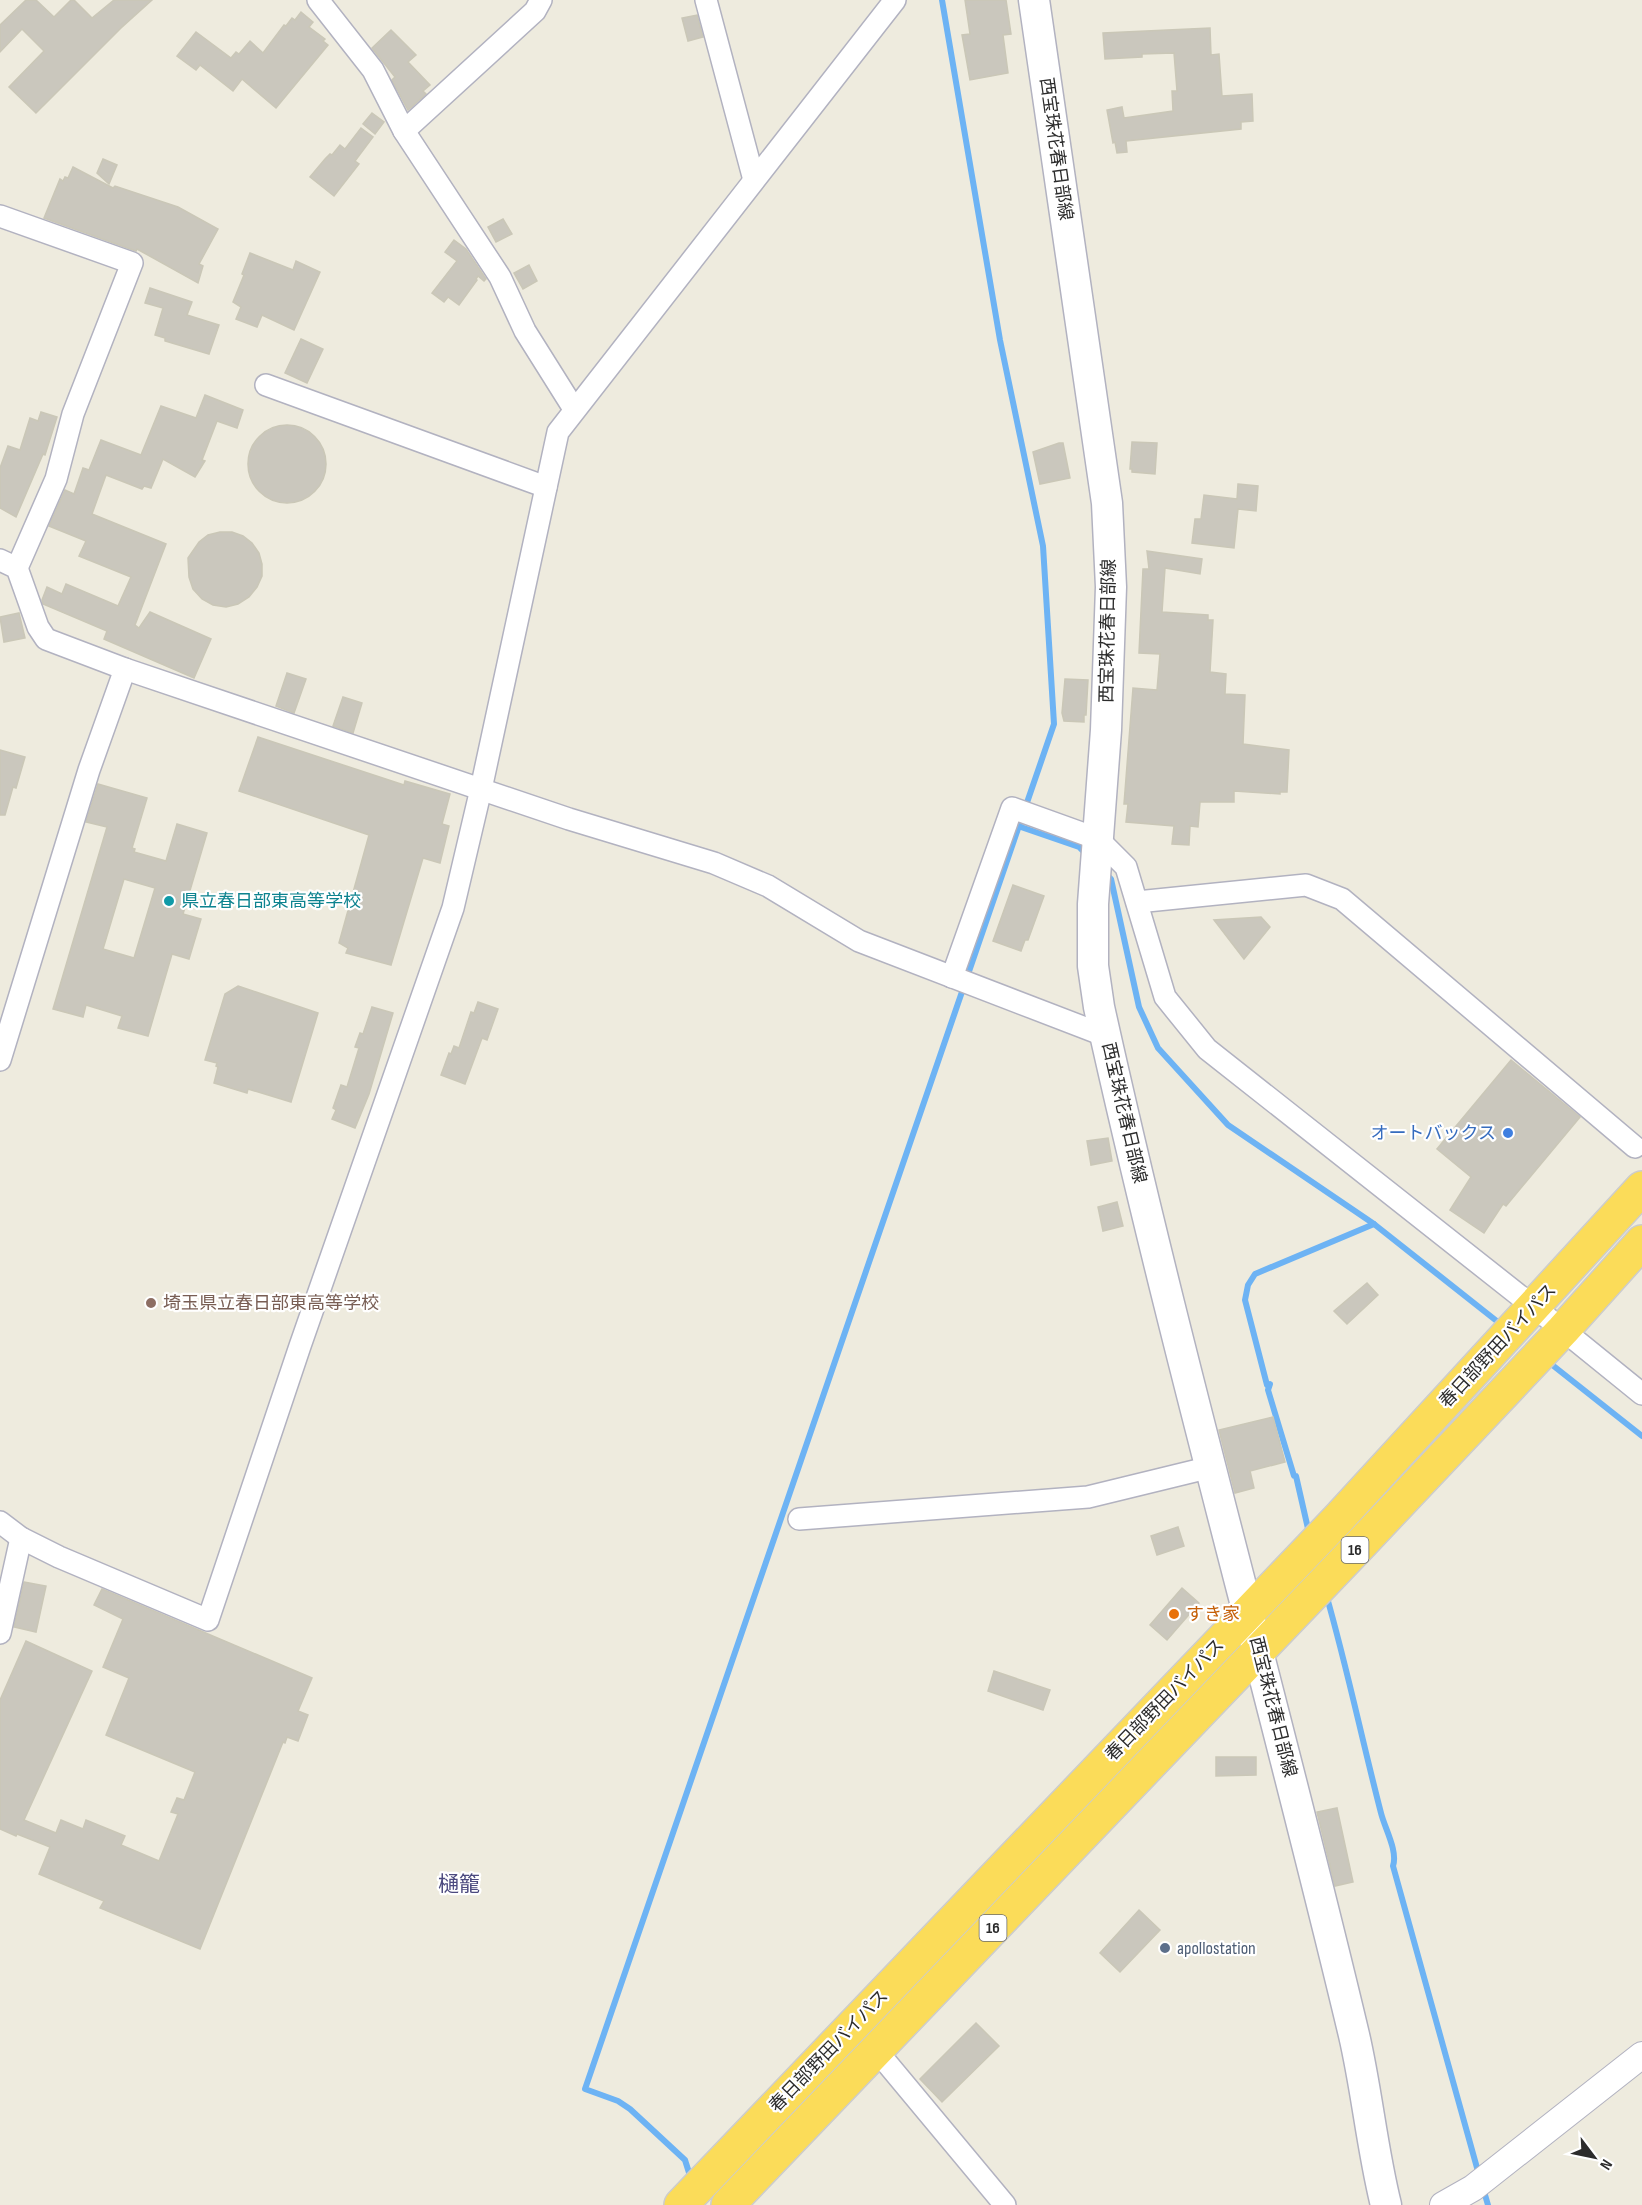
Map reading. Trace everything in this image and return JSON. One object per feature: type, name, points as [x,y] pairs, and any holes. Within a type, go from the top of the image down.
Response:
[{"type":"highway","name":"春日部野田バイパス","points":[[681,2205],[1249,1612],[1642,1188]]},
{"type":"highway","name":"春日部野田バイパス","points":[[728,2205],[1563,1330],[1642,1242]]},
{"type":"main road","name":"西宝珠花春日部線","points":[[1034,0],[1107,503],[1111,587],[1106,730],[1095,880],[1093,966],[1106,1036],[1211,1467],[1355,2039],[1386,2205]]},
{"type":"street","points":[[318,0],[373,70],[404,131],[500,278],[525,331],[574,409]]},
{"type":"street","points":[[404,131],[535,11],[541,0]]},
{"type":"street","points":[[706,0],[754,180]]},
{"type":"street","points":[[0,1522],[21,1538],[59,1557],[208,1620],[300,1346],[453,908],[558,432],[896,0]]},
{"type":"street","points":[[0,216],[132,263],[73,414],[56,479],[8,564],[46,639],[125,669],[569,819],[714,863],[768,886],[859,941],[1106,1036]]},
{"type":"street","points":[[266,385],[546,487]]},
{"type":"street","points":[[1,1056],[88,770],[125,669]]},
{"type":"street","points":[[952,977],[1012,808],[1098,844],[1126,867],[1165,997],[1207,1049],[1642,1395]]},
{"type":"street","points":[[1137,902],[1306,885],[1342,899],[1635,1147]]},
{"type":"street","points":[[799,1519],[1088,1497],[1211,1467]]},
{"type":"street","points":[[0,1634],[21,1538]]},
{"type":"street","points":[[876,2050],[1005,2205]]},
{"type":"street","points":[[1443,2205],[1473,2188],[1642,2055]]},
{"type":"building","points":[[26,0],[36,0],[54,17],[71,0],[74,0],[92,18],[114,0],[152,0],[36,113],[9,87],[44,51],[22,29],[0,52],[0,25]]},
{"type":"building","points":[[965,0],[1006,0],[1011,34],[1003,35],[1008,73],[970,80],[962,35],[970,34]]},
{"type":"building","points":[[301,12],[313,22],[309,27],[325,39],[323,41],[328,45],[276,108],[242,79],[233,91],[200,65],[196,70],[177,56],[196,32],[231,58],[236,52],[239,54],[250,41],[263,53],[284,25],[286,26],[292,18],[295,20]]},
{"type":"building","points":[[697,15],[703,37],[688,41],[682,18]]},
{"type":"building","points":[[1210,28],[1211,55],[1219,54],[1222,96],[1252,94],[1253,121],[1241,122],[1241,129],[1126,141],[1127,152],[1117,153],[1107,110],[1122,107],[1124,118],[1173,111],[1172,91],[1177,91],[1174,53],[1105,59],[1103,33]]},
{"type":"building","points":[[391,30],[416,55],[408,62],[430,85],[423,91],[426,94],[408,110],[392,80],[395,77],[372,48]]},
{"type":"building","points":[[372,113],[384,122],[375,134],[363,124]]},
{"type":"building","points":[[361,128],[373,137],[355,161],[359,164],[334,196],[310,177],[340,145],[345,149]]},
{"type":"building","points":[[103,159],[117,165],[109,184],[97,173]]},
{"type":"building","points":[[73,167],[113,188],[115,186],[178,207],[218,229],[199,264],[203,266],[198,283],[137,249],[136,251],[44,218],[60,179],[63,181],[65,177],[68,178]]},
{"type":"building","points":[[503,219],[512,234],[496,242],[488,227]]},
{"type":"building","points":[[454,240],[466,249],[486,279],[484,281],[478,276],[459,305],[448,297],[444,302],[432,293],[457,261],[445,252]]},
{"type":"building","points":[[250,253],[293,270],[296,261],[320,272],[294,330],[262,315],[257,327],[236,319],[241,307],[233,302]]},
{"type":"building","points":[[529,265],[537,281],[523,289],[514,273]]},
{"type":"building","points":[[150,288],[192,302],[187,315],[219,325],[209,354],[165,341],[165,338],[155,335],[163,308],[145,303]]},
{"type":"building","points":[[301,339],[323,349],[307,383],[285,373]]},
{"type":"building","points":[[205,395],[243,410],[237,428],[217,421],[202,460],[205,461],[195,477],[163,459],[151,488],[144,486],[142,489],[106,475],[92,514],[166,544],[135,625],[139,628],[150,612],[211,639],[194,678],[104,639],[107,631],[43,604],[42,600],[47,587],[62,594],[66,584],[118,606],[131,577],[79,556],[86,541],[49,526],[65,490],[74,494],[83,468],[89,470],[101,440],[141,455],[161,406],[196,418]]},
{"type":"building","points":[[41,412],[57,417],[45,455],[43,454],[16,517],[0,508],[0,468],[8,446],[20,450],[30,418],[38,421]]},
{"type":"building","points":[[287,425],[302,428],[314,437],[323,449],[326,464],[323,479],[314,491],[302,500],[287,503],[272,500],[260,491],[251,479],[248,464],[251,449],[260,437],[272,428]]},
{"type":"building","points":[[1132,442],[1157,443],[1155,474],[1132,472],[1130,469]]},
{"type":"building","points":[[1063,443],[1070,478],[1040,484],[1033,452]]},
{"type":"building","points":[[1238,484],[1258,486],[1256,511],[1238,509],[1234,548],[1192,543],[1195,519],[1201,519],[1204,495],[1237,499]]},
{"type":"building","points":[[232,532],[243,536],[259,553],[262,564],[262,576],[249,597],[238,604],[226,607],[213,605],[202,599],[193,589],[189,577],[188,558],[199,542],[208,535]]},
{"type":"building","points":[[1147,551],[1202,559],[1200,574],[1165,568],[1162,612],[1208,615],[1208,620],[1213,620],[1210,672],[1226,674],[1225,694],[1245,695],[1243,744],[1289,750],[1287,792],[1280,792],[1280,794],[1234,791],[1234,802],[1200,802],[1198,827],[1190,826],[1189,845],[1172,844],[1174,826],[1126,822],[1128,804],[1124,804],[1133,688],[1157,690],[1160,654],[1139,653],[1143,569],[1149,569]]},
{"type":"building","points":[[19,613],[25,638],[4,642],[0,617]]},
{"type":"building","points":[[287,673],[306,679],[294,713],[276,706]]},
{"type":"building","points":[[1065,679],[1088,680],[1084,722],[1064,721],[1062,713]]},
{"type":"building","points":[[343,697],[362,703],[353,733],[333,726]]},
{"type":"building","points":[[258,737],[404,785],[405,781],[450,794],[442,824],[449,826],[440,863],[423,858],[391,965],[346,953],[348,948],[339,943],[369,835],[239,791]]},
{"type":"building","points":[[0,750],[25,757],[5,815],[0,815]]},
{"type":"building","name":"県立春日部東高等学校","points":[[98,784],[147,798],[132,848],[135,849],[134,852],[166,861],[177,824],[207,833],[183,914],[201,919],[189,959],[172,954],[148,1036],[118,1028],[122,1016],[86,1005],[83,1017],[53,1009],[107,827],[86,822]],"holes":[[[124,879],[155,888],[134,958],[103,949]]]},
{"type":"building","points":[[1013,885],[1044,896],[1028,940],[1025,940],[1021,951],[993,941]]},
{"type":"building","points":[[1261,917],[1270,927],[1244,959],[1214,920]]},
{"type":"building","points":[[238,986],[318,1013],[291,1102],[248,1089],[247,1093],[214,1083],[217,1063],[205,1060],[225,994]]},
{"type":"building","points":[[478,1002],[498,1009],[487,1040],[482,1038],[465,1084],[441,1075],[449,1053],[451,1054],[454,1046],[459,1048],[471,1012],[474,1013]]},
{"type":"building","points":[[372,1007],[393,1013],[369,1094],[355,1128],[332,1119],[336,1110],[333,1108],[341,1085],[347,1087],[359,1048],[355,1047],[360,1033],[363,1034]]},
{"type":"building","name":"オートバックス","points":[[1511,1060],[1580,1117],[1506,1206],[1503,1204],[1484,1233],[1450,1210],[1471,1177],[1437,1149]]},
{"type":"building","points":[[1108,1138],[1112,1161],[1091,1165],[1087,1141]]},
{"type":"building","points":[[1117,1202],[1123,1226],[1103,1231],[1098,1207]]},
{"type":"building","points":[[1367,1283],[1378,1295],[1347,1324],[1334,1311]]},
{"type":"building","points":[[1273,1417],[1285,1462],[1250,1471],[1254,1488],[1235,1493],[1219,1430]]},
{"type":"building","points":[[1178,1527],[1184,1546],[1157,1555],[1151,1536]]},
{"type":"building","points":[[24,1582],[46,1586],[36,1632],[14,1627]]},
{"type":"building","name":"すき家","points":[[1182,1588],[1199,1603],[1167,1640],[1150,1625]]},
{"type":"building","points":[[102,1589],[312,1678],[298,1711],[308,1715],[298,1741],[287,1737],[285,1743],[283,1742],[200,1949],[100,1908],[104,1901],[39,1874],[50,1847],[0,1829],[0,1700],[26,1641],[92,1671],[24,1820],[56,1833],[61,1820],[83,1829],[86,1820],[125,1836],[121,1845],[159,1861],[178,1814],[171,1812],[177,1798],[184,1800],[195,1772],[106,1735],[129,1678],[103,1667],[123,1619],[94,1605]]},
{"type":"building","points":[[994,1671],[1050,1690],[1043,1710],[988,1691]]},
{"type":"building","points":[[1216,1757],[1256,1757],[1256,1775],[1216,1776]]},
{"type":"building","points":[[1337,1808],[1353,1882],[1335,1886],[1317,1812]]},
{"type":"building","points":[[1139,1910],[1160,1930],[1120,1972],[1100,1953]]},
{"type":"building","points":[[976,2023],[999,2046],[942,2102],[920,2079]]},
{"type":"waterway","points":[[691,2179],[685,2160],[630,2109],[618,2101],[585,2089],[1054,724],[1043,546],[1000,340],[942,0]]},
{"type":"waterway","points":[[1018,826],[1079,847],[1087,855]]},
{"type":"waterway","points":[[1105,873],[1111,879],[1139,1007],[1158,1048],[1228,1125],[1374,1224],[1503,1326]]},
{"type":"waterway","points":[[1309,1533],[1296,1476],[1294,1476],[1268,1390],[1270,1384],[1267,1385],[1245,1300],[1248,1285],[1255,1274],[1374,1224]]},
{"type":"waterway","points":[[1546,1360],[1642,1436]]},
{"type":"waterway","points":[[1326,1594],[1381,1813],[1394,1854],[1393,1866],[1479,2175]]},
{"type":"waterway","points":[[1483,2188],[1488,2205]]},
{"type":"place","name":"県立春日部東高等学校","points":[[169,901]]},
{"type":"place","name":"オートバックス","points":[[1508,1133]]},
{"type":"place","name":"埼玉県立春日部東高等学校","points":[[151,1303]]},
{"type":"place","name":"すき家","points":[[1174,1614]]},
{"type":"place","name":"apollostation","points":[[1165,1948]]},
{"type":"district","name":"樋籠","points":[[459,1884]]}]
